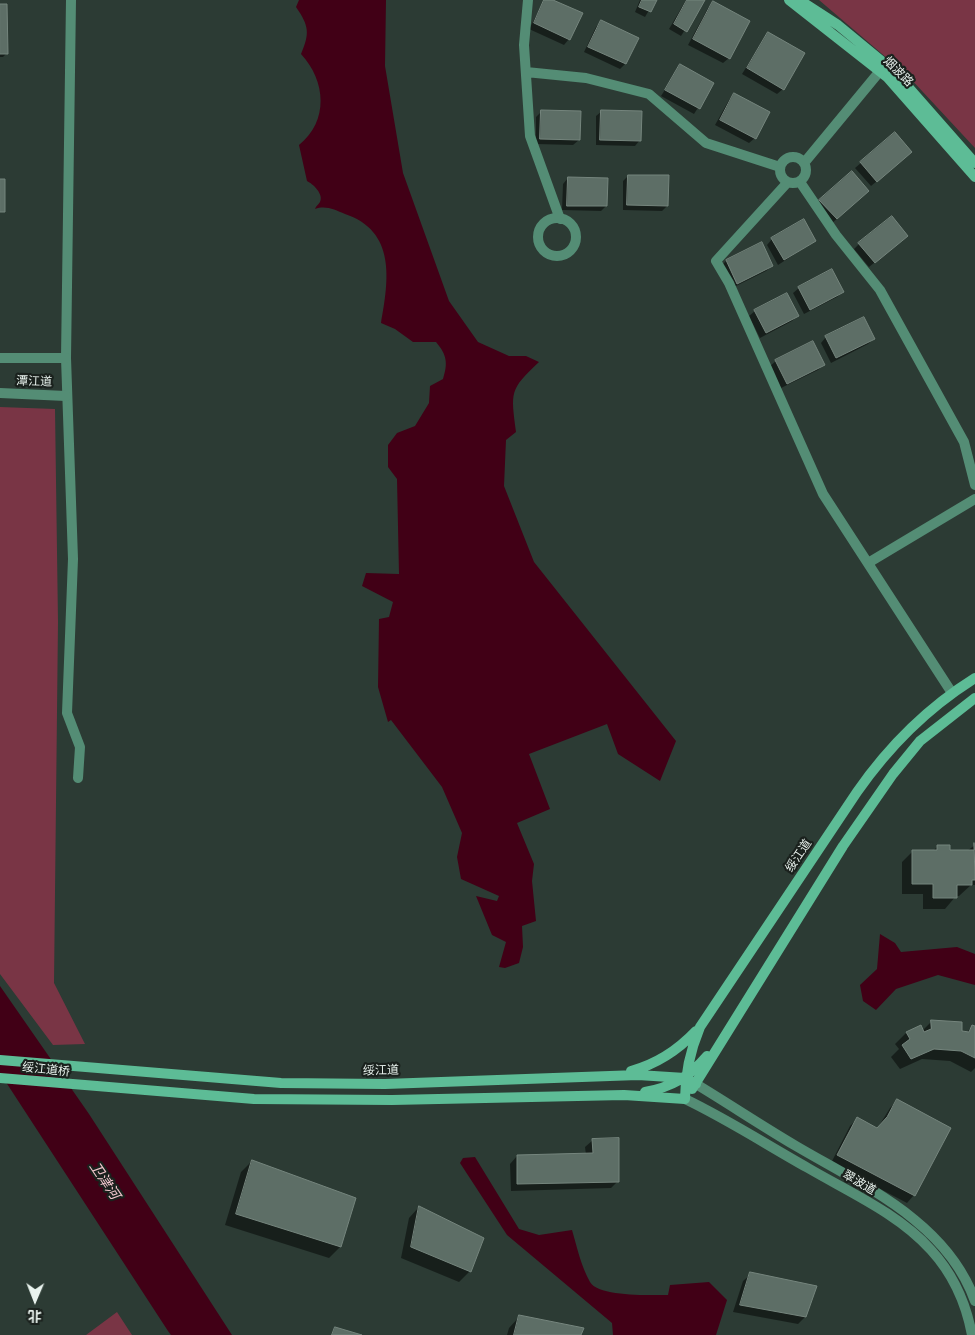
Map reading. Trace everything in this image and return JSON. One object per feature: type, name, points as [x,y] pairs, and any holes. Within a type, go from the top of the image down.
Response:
[{"type":"main road","name":"烟波路","points":[[789,0],[880,71],[975,177]]},
{"type":"main road","name":"烟波路","points":[[800,0],[838,25],[895,72],[975,163]]},
{"type":"main road","name":"绥江道","points":[[685,1099],[685,1078],[690,1052],[700,1026],[877,764],[907,730],[952,693],[975,678]]},
{"type":"main road","points":[[624,1095],[685,1099],[843,846],[893,774],[920,741],[975,698]]},
{"type":"main road","points":[[611,1077],[660,1061],[686,1041],[700,1026]]},
{"type":"main road","points":[[624,1095],[658,1090],[685,1078],[723,1039]]},
{"type":"main road","name":"绥江道桥","points":[[0,1060],[78,1067]]},
{"type":"main road","name":"绥江道","points":[[78,1067],[282,1083],[385,1084],[638,1075],[685,1078],[696,1084]]},
{"type":"main road","name":"绥江道桥","points":[[0,1078],[221,1097],[297,1100],[624,1095]]},
{"type":"street","points":[[71,0],[66,396],[73,559],[67,713],[80,748],[78,778]]},
{"type":"street","points":[[528,0],[524,45],[530,136],[560,219]]},
{"type":"street","points":[[804,162],[880,71]]},
{"type":"street","points":[[526,72],[586,78],[649,94],[706,143],[780,167]]},
{"type":"street","points":[[787,183],[781,176],[780,167],[789,157],[798,157],[804,162],[806,175],[800,182],[787,183],[716,261],[733,292],[823,494],[952,693]]},
{"type":"street","points":[[800,182],[836,235],[880,290],[964,442],[975,485]]},
{"type":"street","name":"潭江道","points":[[0,358],[66,358]]},
{"type":"street","name":"潭江道","points":[[0,393],[66,396]]},
{"type":"street","points":[[868,562],[975,499]]},
{"type":"street","name":"翠波道","points":[[696,1084],[879,1195],[923,1226],[941,1243],[957,1263],[975,1301]]},
{"type":"street","name":"翠波道","points":[[685,1099],[865,1202],[917,1236],[938,1259],[954,1283],[966,1309],[972,1335]]},
{"type":"shaded area","points":[[819,0],[975,0],[975,148],[909,77]]},
{"type":"shaded area","points":[[0,407],[55,409],[58,622],[54,983],[85,1044],[53,1045],[0,974]]},
{"type":"shaded area","points":[[117,1312],[132,1335],[86,1335]]},
{"type":"water","points":[[299,0],[386,0],[385,66],[403,173],[449,301],[478,342],[509,356],[526,356],[539,362],[522,379],[514,392],[513,408],[516,432],[506,440],[504,486],[534,562],[676,741],[660,781],[618,754],[607,724],[529,754],[550,809],[517,823],[534,864],[532,881],[536,921],[522,926],[523,947],[519,963],[505,968],[499,967],[506,942],[492,935],[476,896],[497,901],[499,896],[461,879],[457,857],[462,833],[442,787],[391,720],[388,722],[378,687],[379,619],[389,617],[393,602],[362,586],[366,573],[399,574],[397,479],[388,467],[388,445],[397,433],[415,426],[429,403],[430,386],[443,379],[446,359],[436,342],[413,342],[395,329],[381,323],[387,274],[381,245],[373,232],[362,222],[338,211],[327,208],[315,209],[321,199],[315,187],[307,181],[299,145],[309,135],[315,124],[321,101],[315,76],[301,54],[307,30],[304,19],[296,7]]},
{"type":"water","points":[[880,934],[895,943],[901,952],[957,947],[975,954],[975,985],[938,975],[896,989],[876,1010],[863,1001],[860,985],[877,969]]},
{"type":"water","name":"卫津河","points":[[0,986],[89,1114],[232,1335],[171,1335],[168,1331],[0,1073]]},
{"type":"water","points":[[475,1157],[519,1229],[539,1235],[572,1230],[584,1270],[595,1287],[614,1293],[668,1295],[670,1285],[709,1282],[727,1300],[716,1335],[613,1335],[612,1323],[507,1235],[460,1163],[463,1158]]},
{"type":"building","points":[[544,0],[553,0],[583,13],[570,40],[534,23]]},
{"type":"building","points":[[642,0],[657,0],[651,12],[639,7]]},
{"type":"building","points":[[687,0],[705,0],[687,32],[674,24]]},
{"type":"building","points":[[713,1],[750,21],[730,59],[693,39]]},
{"type":"building","points":[[0,4],[7,4],[8,54],[0,54]]},
{"type":"building","points":[[601,20],[639,38],[626,64],[588,47]]},
{"type":"building","points":[[768,32],[805,53],[784,90],[747,68]]},
{"type":"building","points":[[680,64],[714,83],[700,109],[665,90]]},
{"type":"building","points":[[734,93],[770,112],[756,139],[720,120]]},
{"type":"building","points":[[541,110],[581,111],[580,140],[540,139]]},
{"type":"building","points":[[601,110],[642,111],[641,141],[600,140]]},
{"type":"building","points":[[895,132],[912,152],[877,182],[860,162]]},
{"type":"building","points":[[852,171],[869,191],[837,219],[819,200]]},
{"type":"building","points":[[628,175],[669,175],[668,206],[627,205]]},
{"type":"building","points":[[568,177],[608,178],[607,206],[567,206]]},
{"type":"building","points":[[0,179],[5,179],[5,212],[0,212]]},
{"type":"building","points":[[892,216],[908,236],[875,263],[858,243]]},
{"type":"building","points":[[804,219],[816,241],[784,260],[771,238]]},
{"type":"building","points":[[762,242],[773,266],[737,284],[726,260]]},
{"type":"building","points":[[832,269],[844,292],[810,310],[798,287]]},
{"type":"building","points":[[787,293],[799,316],[766,333],[754,310]]},
{"type":"building","points":[[864,317],[875,339],[836,358],[825,336]]},
{"type":"building","points":[[813,341],[825,365],[787,384],[775,360]]},
{"type":"building","points":[[974,843],[975,880],[972,880],[972,885],[957,885],[957,898],[933,898],[933,884],[912,884],[912,850],[937,850],[937,845],[950,845],[950,850],[974,850]]},
{"type":"building","points":[[931,1020],[962,1022],[962,1031],[969,1032],[972,1025],[975,1026],[975,1058],[961,1051],[934,1049],[911,1059],[902,1045],[910,1039],[906,1032],[921,1025],[924,1032],[931,1029]]},
{"type":"building","points":[[897,1099],[951,1128],[915,1196],[837,1155],[857,1117],[877,1128],[887,1117]]},
{"type":"building","points":[[619,1138],[619,1182],[517,1184],[517,1155],[593,1153],[592,1139]]},
{"type":"building","points":[[252,1160],[356,1198],[341,1247],[236,1214]]},
{"type":"building","points":[[419,1206],[484,1238],[471,1272],[411,1247]]},
{"type":"building","points":[[750,1272],[817,1286],[806,1317],[740,1305]]},
{"type":"building","points":[[519,1315],[584,1328],[581,1335],[514,1335]]},
{"type":"building","points":[[335,1327],[362,1335],[332,1335]]}]
